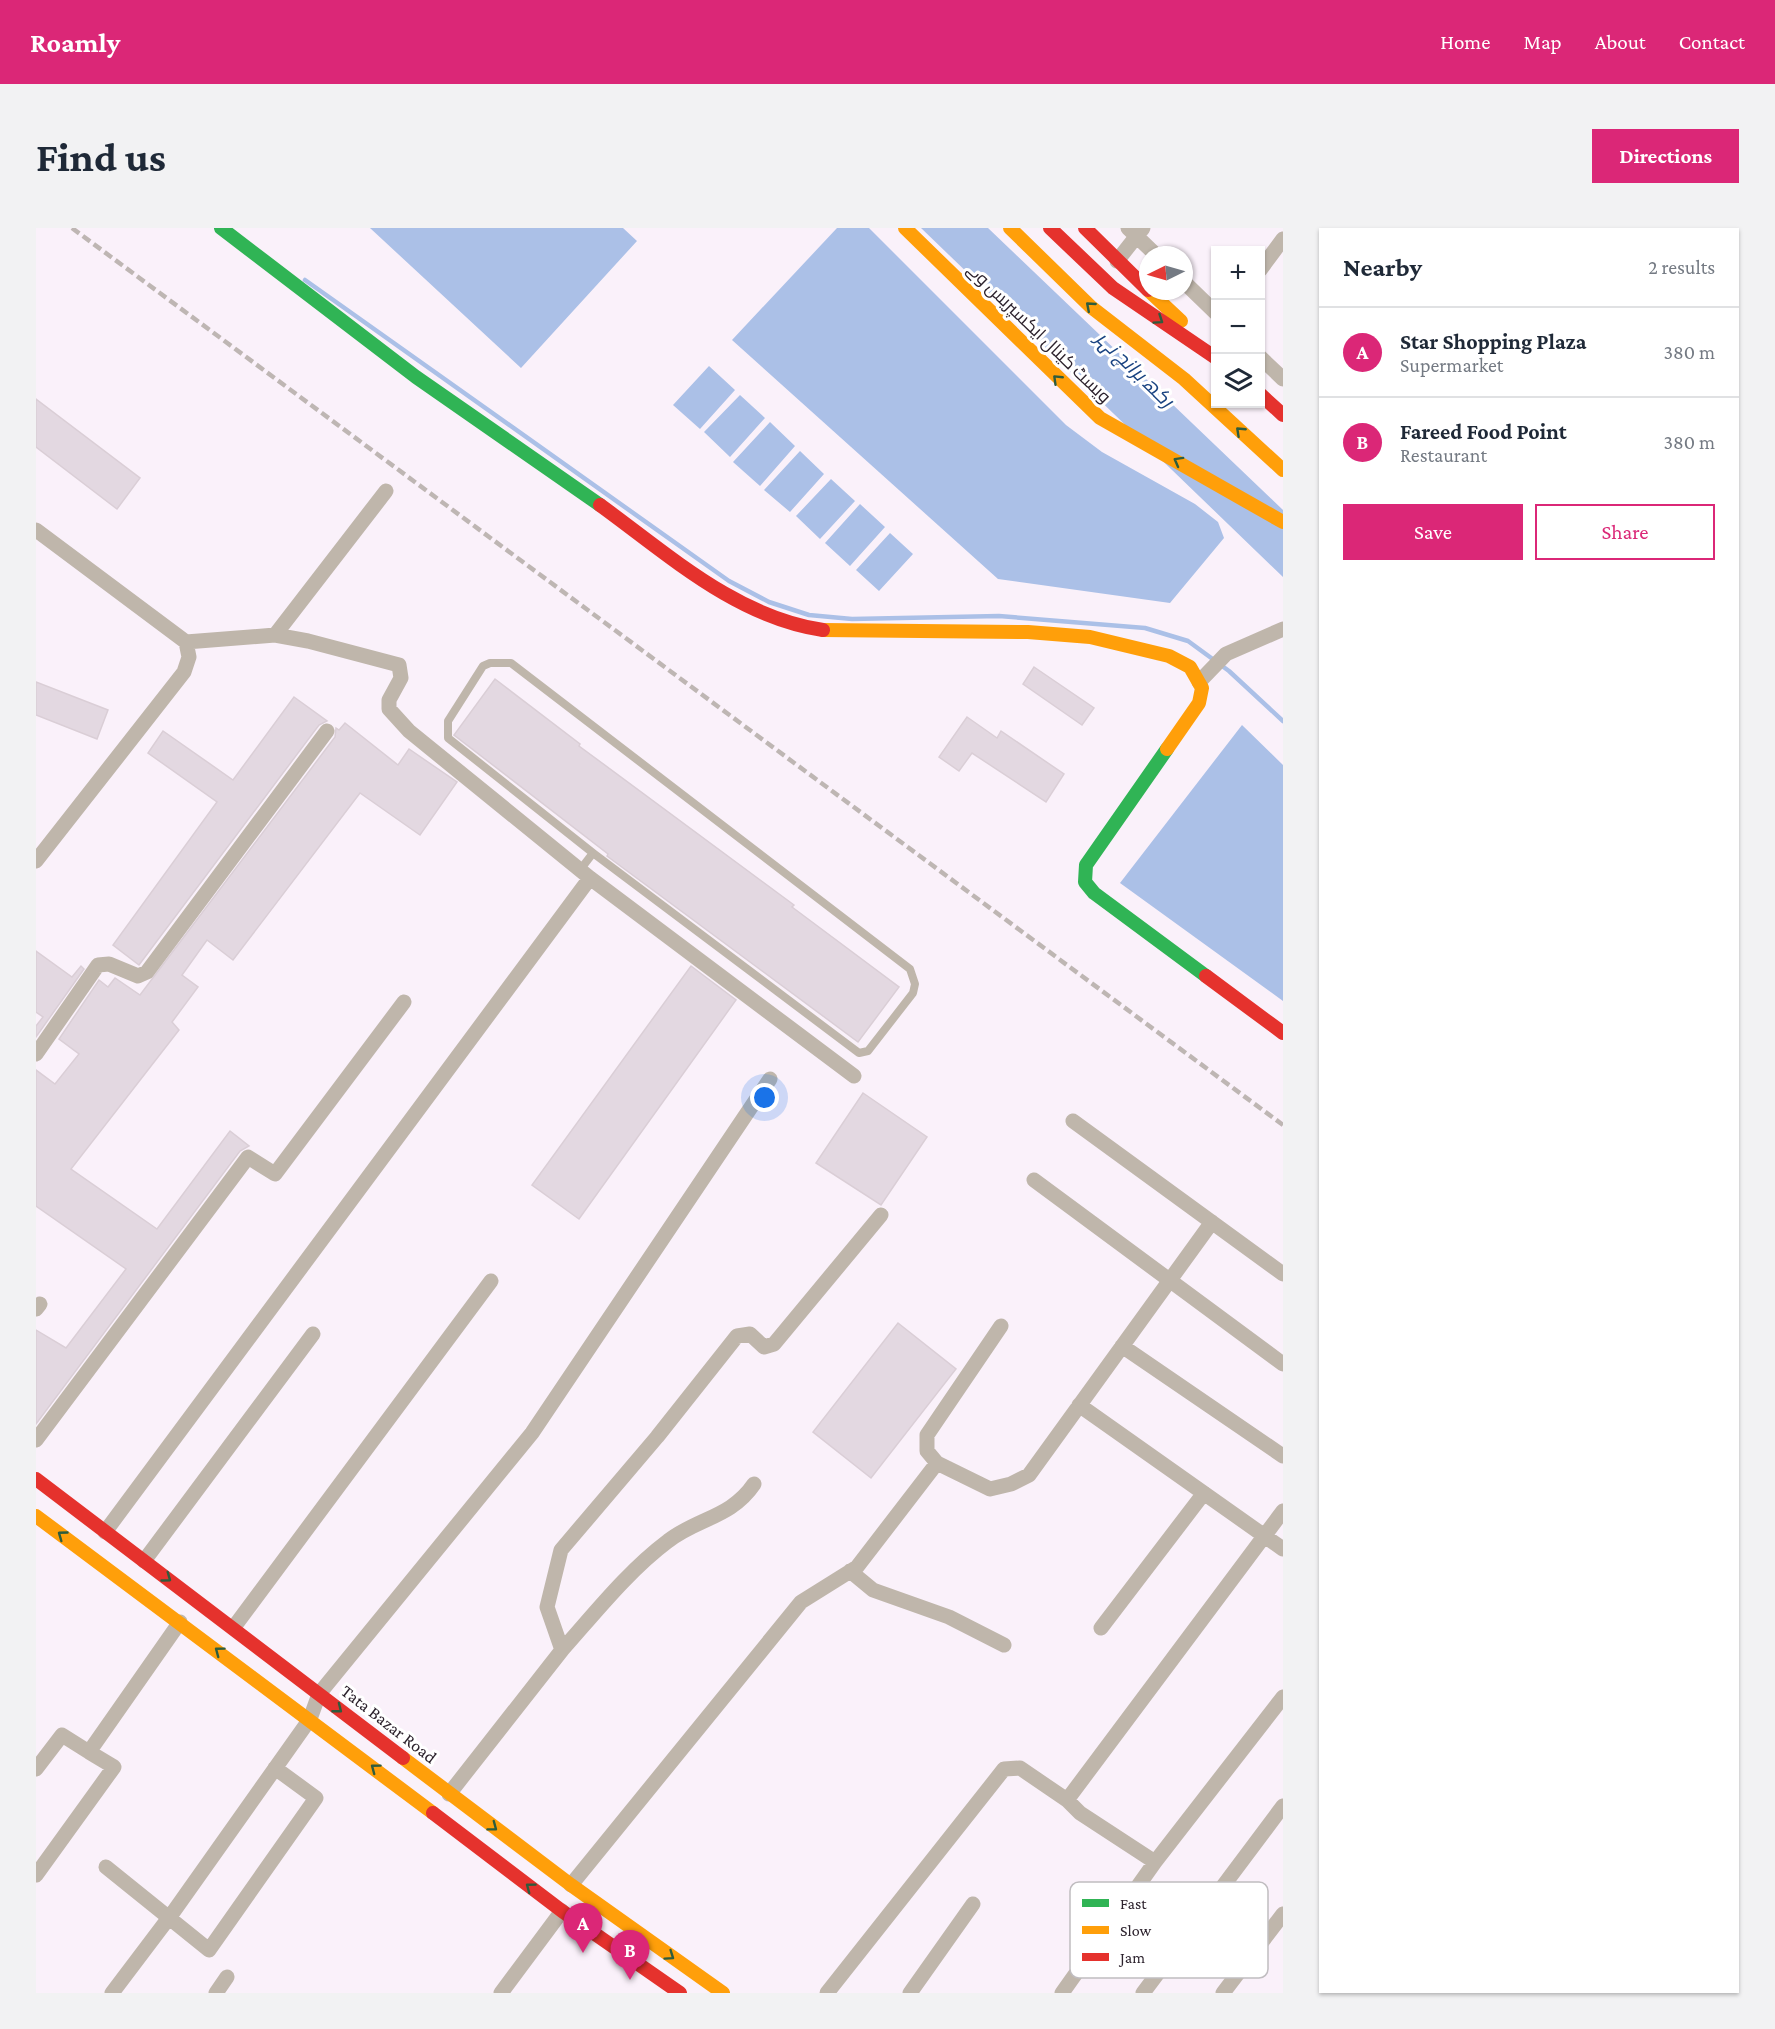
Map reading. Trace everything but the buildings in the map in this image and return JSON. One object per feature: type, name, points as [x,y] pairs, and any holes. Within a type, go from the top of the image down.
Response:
[{"type":"street","points":[[221,228],[416,377],[540,461],[719,592],[750,607],[801,627],[834,632],[1028,632],[1090,637],[1169,656],[1203,678]]},
{"type":"street","name":"ویسٹ کینال ایکسپریس وے","points":[[905,228],[1100,418],[1283,522]]},
{"type":"street","points":[[1010,228],[1091,307],[1184,378],[1283,470]]},
{"type":"street","points":[[1050,228],[1113,288],[1211,355]]},
{"type":"street","points":[[1084,228],[1139,282]]},
{"type":"street","points":[[1117,261],[1136,231],[1148,246]]},
{"type":"street","points":[[1265,263],[1283,239]]},
{"type":"street","points":[[1193,291],[1211,309]]},
{"type":"street","points":[[1158,300],[1211,350]]},
{"type":"street","points":[[1265,362],[1283,379]]},
{"type":"street","points":[[1265,398],[1282,411]]},
{"type":"street","points":[[275,635],[386,491]]},
{"type":"street","points":[[36,530],[186,642],[275,635],[308,641],[399,665],[401,678],[389,700],[390,712],[428,748],[585,874],[854,1076]]},
{"type":"street","points":[[1283,629],[1226,654],[1203,678],[1199,703],[1086,865],[1085,882],[1094,893],[1283,1033]]},
{"type":"street","points":[[36,861],[184,672],[189,657],[186,642]]},
{"type":"street","points":[[36,1054],[98,965],[109,964],[138,976],[147,972],[327,732]]},
{"type":"street","points":[[105,1532],[585,874]]},
{"type":"street","points":[[36,1440],[248,1157],[275,1174],[404,1002]]},
{"type":"street","points":[[112,1993],[169,1918],[310,1719],[319,1694],[532,1433],[770,1079]]},
{"type":"street","points":[[1073,1121],[1283,1274]]},
{"type":"street","points":[[1034,1180],[1283,1364]]},
{"type":"street","points":[[562,1650],[547,1607],[561,1550],[657,1437],[737,1336],[750,1334],[764,1347],[774,1344],[881,1215]]},
{"type":"street","points":[[1001,1326],[927,1435],[927,1451],[937,1463],[990,1489],[1011,1484],[1029,1475],[1212,1222]]},
{"type":"street","points":[[234,1627],[490,1281]]},
{"type":"street","points":[[144,1561],[313,1334]]},
{"type":"street","points":[[1122,1346],[1283,1456]]},
{"type":"street","points":[[1079,1405],[1283,1549]]},
{"type":"street","points":[[571,1885],[801,1602],[856,1567],[937,1463]]},
{"type":"street","name":"Tata Bazar Road","points":[[36,1479],[234,1627],[449,1794],[571,1885],[723,1993]]},
{"type":"street","points":[[449,1794],[562,1650],[642,1564],[669,1540],[719,1516],[746,1496],[754,1484]]},
{"type":"street","points":[[1101,1628],[1204,1493]]},
{"type":"street","points":[[1067,1800],[1283,1511]]},
{"type":"street","points":[[36,1516],[310,1719],[663,1988],[680,1993]]},
{"type":"street","points":[[850,1571],[873,1590],[949,1617],[1004,1645]]},
{"type":"street","points":[[89,1752],[180,1622]]},
{"type":"street","points":[[1141,1882],[1283,1697]]},
{"type":"street","points":[[36,1769],[62,1735],[114,1767],[36,1875]]},
{"type":"street","points":[[106,1867],[209,1950],[316,1798],[275,1768]]},
{"type":"street","points":[[827,1993],[1004,1769],[1020,1768],[1067,1800],[1080,1813],[1155,1862]]},
{"type":"street","points":[[1226,1882],[1283,1806]]},
{"type":"street","points":[[910,1993],[973,1904]]},
{"type":"street","points":[[501,1993],[562,1911]]},
{"type":"street","points":[[1268,1934],[1283,1914]]},
{"type":"street","points":[[216,1993],[227,1977]]},
{"type":"street","points":[[1062,1993],[1073,1978]]},
{"type":"street","points":[[1143,1993],[1154,1978]]},
{"type":"street","points":[[1223,1993],[1234,1978]]},
{"type":"lane","points":[[490,663],[511,663],[910,969],[915,984],[913,993],[868,1051],[859,1053],[593,853],[448,738],[447,721],[483,666],[490,663]]},
{"type":"lane","points":[[585,874],[593,853]]},
{"type":"water","points":[[370,228],[623,228],[637,241],[521,368]]},
{"type":"water","points":[[837,228],[869,228],[1066,425],[1102,452],[1195,504],[1218,522],[1224,538],[1170,603],[998,579],[732,340]]},
{"type":"water","name":"رکھ برانچ نہر","points":[[921,228],[988,228],[1283,510],[1283,577]]},
{"type":"water","points":[[709,366],[735,390],[700,429],[673,405]]},
{"type":"water","points":[[740,395],[765,418],[730,457],[704,432]]},
{"type":"water","points":[[770,422],[795,446],[760,486],[733,462]]},
{"type":"water","points":[[800,451],[824,474],[790,512],[764,490]]},
{"type":"water","points":[[831,479],[855,501],[820,539],[796,516]]},
{"type":"water","points":[[860,504],[885,527],[850,566],[825,543]]},
{"type":"water","points":[[890,533],[913,554],[879,591],[856,570]]},
{"type":"water","points":[[1242,725],[1283,765],[1283,1001],[1120,883]]},
{"type":"waterway","points":[[305,280],[729,581],[769,602],[809,615],[852,619],[999,616],[1145,628],[1188,641],[1229,671],[1283,721]]},
{"type":"railway","points":[[72,228],[1283,1125]]},
{"type":"traffic: fast","points":[[221,228],[416,377],[600,505]]},
{"type":"traffic: fast","points":[[1167,749],[1086,865],[1085,882],[1094,893],[1206,976]]},
{"type":"traffic: slow","points":[[905,228],[1100,418],[1283,522]]},
{"type":"traffic: slow","points":[[1010,228],[1091,307],[1184,379],[1283,470]]},
{"type":"traffic: slow","points":[[1159,300],[1181,321]]},
{"type":"traffic: slow","points":[[823,630],[1028,632],[1090,637],[1169,656],[1190,667],[1202,688],[1199,703],[1167,749]]},
{"type":"traffic: slow","points":[[36,1516],[433,1813]]},
{"type":"traffic: slow","points":[[403,1758],[571,1885],[723,1993]]},
{"type":"traffic: jam","points":[[1050,228],[1113,288],[1211,355]]},
{"type":"traffic: jam","points":[[1085,228],[1139,281]]},
{"type":"traffic: jam","points":[[1265,399],[1283,415]]},
{"type":"traffic: jam","points":[[600,505],[678,563],[732,598],[791,623],[823,630]]},
{"type":"traffic: jam","points":[[1206,976],[1283,1033]]},
{"type":"traffic: jam","points":[[36,1479],[403,1758]]},
{"type":"traffic: jam","points":[[433,1813],[562,1911],[680,1993]]},
{"type":"place","name":"Star Shopping Plaza","points":[[583,1953]]},
{"type":"place","name":"Fareed Food Point","points":[[630,1980]]}]
